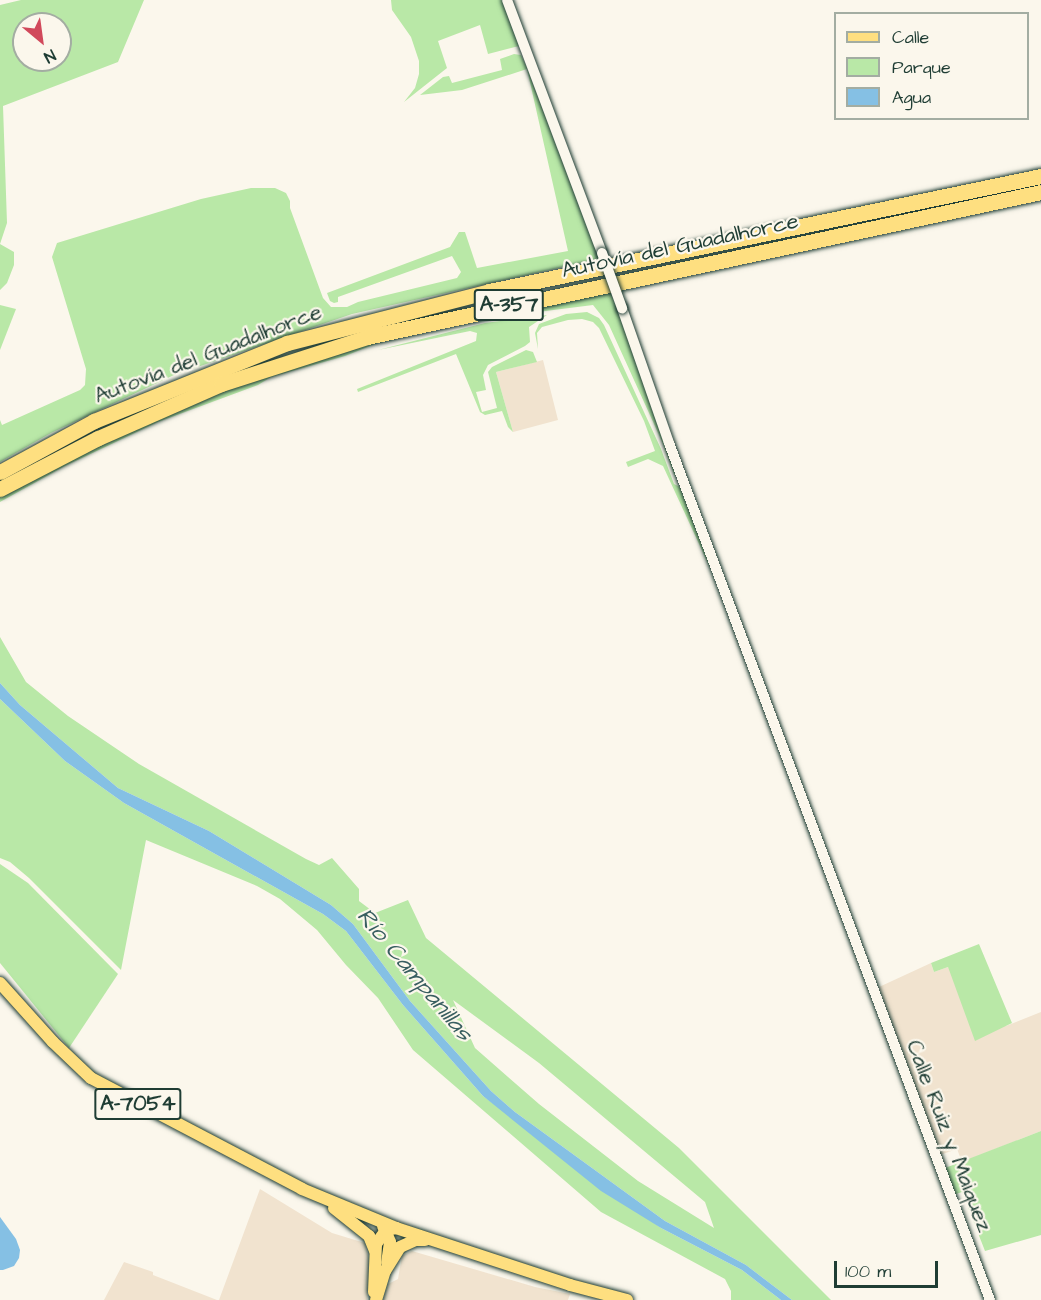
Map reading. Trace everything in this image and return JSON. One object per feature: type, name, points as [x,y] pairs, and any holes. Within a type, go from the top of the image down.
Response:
[{"type":"highway","name":"Autovía del Guadalhorce","points":[[0,472],[94,421],[287,343],[489,291],[1041,176]]},
{"type":"highway","name":"Autovía del Guadalhorce","points":[[0,489],[98,438],[221,384],[367,337],[1041,192]]},
{"type":"main road","name":"A-7054","points":[[0,983],[53,1042],[91,1078],[319,1197],[387,1226],[570,1285],[627,1300]]},
{"type":"main road","name":"A-7054","points":[[319,1197],[369,1236],[375,1252]]},
{"type":"main road","points":[[374,1300],[375,1252],[379,1237],[387,1226]]},
{"type":"main road","points":[[374,1300],[385,1271],[390,1242],[387,1226]]},
{"type":"main road","points":[[385,1271],[400,1247],[416,1240],[432,1240]]},
{"type":"street","name":"Calle Ruiz y Maiquez","points":[[507,0],[990,1300]]},
{"type":"shaded area","points":[[543,360],[558,420],[513,432],[496,372]]},
{"type":"shaded area","points":[[931,963],[934,972],[948,967],[1006,1026],[1041,1012],[1041,1131],[962,1162],[957,1149],[940,1155],[879,987]]},
{"type":"shaded area","points":[[260,1189],[332,1233],[365,1243],[370,1264],[367,1300],[219,1300]]},
{"type":"shaded area","points":[[412,1251],[535,1287],[570,1294],[568,1300],[383,1300],[388,1284],[398,1279],[402,1256]]},
{"type":"shaded area","points":[[124,1262],[153,1272],[153,1275],[217,1300],[104,1300]]},
{"type":"green space","points":[[21,0],[144,0],[118,62],[3,106],[7,223],[0,244],[0,5]]},
{"type":"green space","points":[[391,0],[502,0],[519,46],[488,54],[480,25],[438,41],[447,68],[404,102],[415,88],[419,74],[419,61],[411,37],[392,10]]},
{"type":"green space","points":[[514,54],[521,55],[527,68],[599,259],[352,314],[174,375],[51,433],[0,462],[0,420],[2,425],[80,390],[85,385],[86,369],[52,257],[57,243],[201,199],[251,188],[275,188],[286,193],[290,201],[290,208],[323,298],[331,307],[347,307],[358,302],[457,278],[461,272],[452,256],[338,297],[338,302],[330,301],[327,293],[450,247],[459,232],[465,232],[477,268],[568,251],[527,69],[462,90],[420,95],[443,77],[449,76],[452,83],[502,70],[500,59]]},
{"type":"green space","points":[[0,244],[14,252],[14,265],[7,283],[0,290]]},
{"type":"green space","points":[[609,288],[680,480],[674,474],[664,446],[609,325],[593,305],[481,319],[375,344],[345,356],[271,377],[258,385],[158,422],[65,466],[0,502],[0,495],[63,462],[191,403],[254,379],[374,340]]},
{"type":"green space","points":[[0,305],[16,309],[0,350]]},
{"type":"green space","points":[[587,312],[599,318],[604,325],[661,449],[674,484],[680,487],[712,572],[663,466],[648,459],[628,467],[626,462],[655,451],[644,421],[599,328],[593,322],[582,319],[542,327],[537,333],[538,349],[535,333],[539,324],[566,314]]},
{"type":"green space","points":[[547,315],[529,327],[530,342],[488,365],[483,375],[486,390],[476,392],[482,412],[497,408],[488,372],[492,367],[526,350],[533,352],[537,362],[496,372],[513,432],[508,427],[502,411],[485,415],[480,412],[456,354],[358,392],[357,389],[476,341],[477,333],[470,331],[378,350],[485,323]]},
{"type":"green space","points":[[0,637],[26,682],[68,716],[139,764],[306,859],[319,865],[332,858],[359,889],[359,901],[375,913],[408,900],[426,938],[679,1148],[831,1300],[792,1300],[746,1265],[665,1221],[515,1112],[491,1091],[410,1001],[353,924],[331,905],[209,831],[118,788],[20,705],[0,683]],"holes":[[[453,1000],[539,1063],[705,1202],[714,1228],[638,1181],[539,1104],[475,1048]]]},
{"type":"green space","points":[[0,699],[65,761],[124,803],[323,914],[346,931],[403,1005],[483,1096],[661,1228],[742,1270],[781,1300],[731,1300],[731,1291],[725,1279],[601,1212],[413,1050],[378,998],[317,930],[280,899],[257,886],[146,840],[121,970],[29,878],[10,862],[0,858]]},
{"type":"green space","points":[[0,864],[28,883],[118,974],[69,1048],[0,963]]},
{"type":"green space","points":[[979,944],[1012,1023],[975,1041],[948,967],[934,972],[931,963]]},
{"type":"green space","points":[[1041,1131],[1041,1235],[985,1251],[962,1192],[953,1195],[945,1168]]},
{"type":"water","points":[[0,683],[20,705],[118,788],[209,831],[331,905],[353,924],[410,1001],[491,1091],[515,1112],[665,1221],[746,1265],[792,1300],[781,1300],[742,1270],[661,1228],[601,1191],[483,1096],[403,1005],[346,931],[323,914],[124,803],[65,761],[0,699]]},
{"type":"water","points":[[0,1217],[16,1239],[20,1250],[19,1258],[14,1266],[3,1270],[0,1270]]},
{"type":"water label","name":"Río Campanillas","points":[[414,975]]}]
